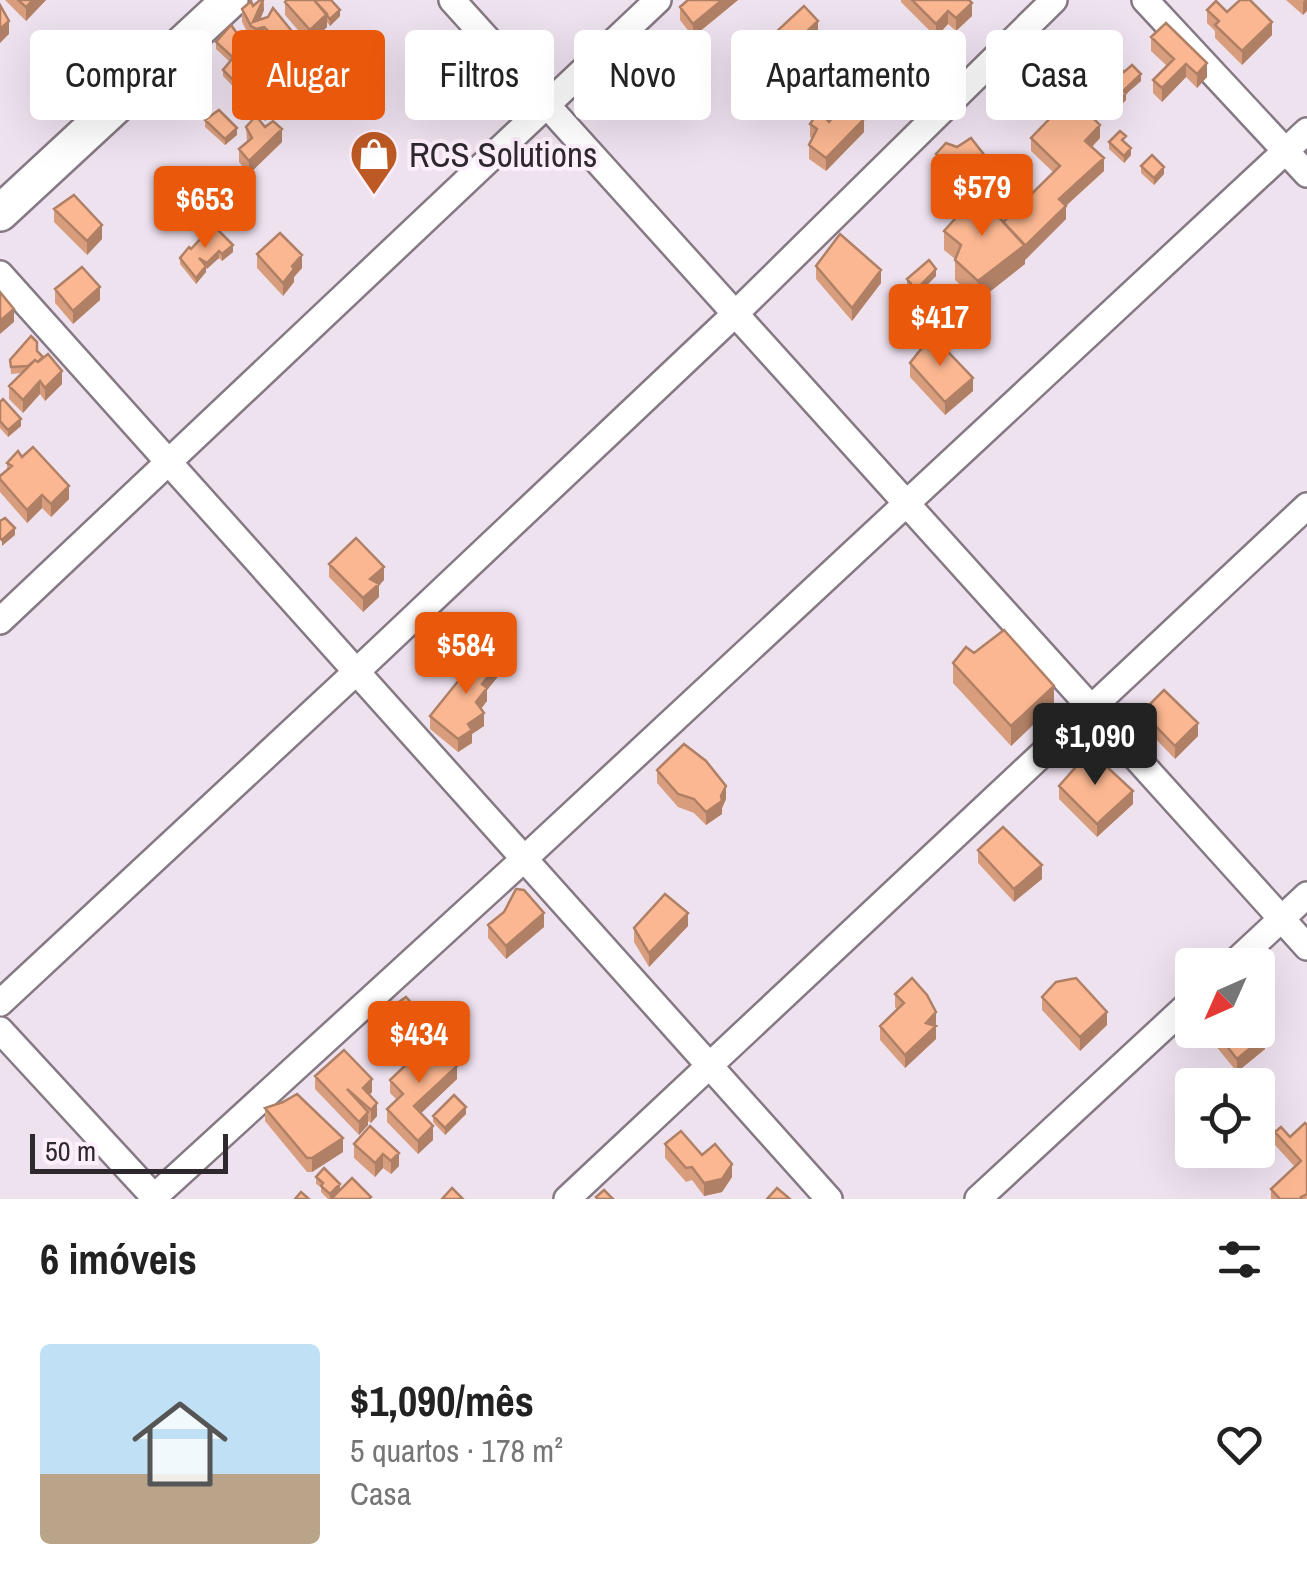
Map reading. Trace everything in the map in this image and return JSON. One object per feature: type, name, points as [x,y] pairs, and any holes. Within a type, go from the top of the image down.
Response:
[{"type":"street","points":[[0,214],[230,0]]},
{"type":"street","points":[[452,0],[479,30]]},
{"type":"street","points":[[554,98],[658,0]]},
{"type":"street","points":[[0,1003],[735,314],[1054,0]]},
{"type":"street","points":[[1146,0],[1307,174]]},
{"type":"street","points":[[554,113],[1307,947]]},
{"type":"street","points":[[0,621],[531,120]]},
{"type":"street","points":[[0,1030],[154,1198],[1307,130]]},
{"type":"street","points":[[0,274],[829,1199]]},
{"type":"street","points":[[567,1199],[1307,506]]},
{"type":"street","points":[[1250,948],[1307,895]]},
{"type":"street","points":[[978,1199],[1175,1017]]},
{"type":"building","points":[[263,0],[253,22],[268,17],[273,8],[291,30],[251,26],[242,9],[251,1],[253,6]]},
{"type":"building","points":[[314,0],[327,14],[310,30],[285,2]]},
{"type":"building","points":[[314,0],[331,0],[340,10],[330,19]]},
{"type":"building","points":[[688,0],[722,0],[693,24],[680,7]]},
{"type":"building","points":[[912,0],[972,3],[956,18],[948,11],[936,24]]},
{"type":"building","points":[[1240,0],[1250,0],[1272,22],[1242,51],[1215,25],[1219,21],[1207,10],[1216,1],[1227,12]]},
{"type":"building","points":[[0,5],[9,21],[0,29]]},
{"type":"building","points":[[804,6],[818,21],[808,30],[778,30]]},
{"type":"building","points":[[1166,23],[1207,63],[1197,74],[1186,64],[1162,88],[1153,80],[1174,59],[1151,37]]},
{"type":"building","points":[[231,25],[235,30],[232,57],[216,42]]},
{"type":"building","points":[[232,59],[232,79],[223,70]]},
{"type":"building","points":[[1132,65],[1141,74],[1123,91],[1123,71]]},
{"type":"building","points":[[219,110],[237,128],[225,139],[205,120],[212,120]]},
{"type":"building","points":[[252,120],[259,120],[265,127],[273,121],[282,129],[249,161],[239,149],[252,138],[246,127]]},
{"type":"building","points":[[813,120],[863,120],[826,158],[809,145],[817,129],[810,124]]},
{"type":"building","points":[[1048,120],[1095,120],[1100,125],[1085,141],[1104,158],[1059,199],[1066,206],[1025,246],[1003,222],[1060,166],[1031,138]]},
{"type":"building","points":[[1120,131],[1126,136],[1122,140],[1131,148],[1124,156],[1109,142]]},
{"type":"building","points":[[971,138],[989,161],[965,185],[936,154],[946,143],[957,147]]},
{"type":"building","points":[[1152,155],[1164,167],[1154,178],[1141,166]]},
{"type":"building","points":[[977,194],[1025,245],[978,281],[955,260],[961,245],[944,231]]},
{"type":"building","points":[[74,195],[102,225],[87,241],[54,209]]},
{"type":"building","points":[[213,225],[233,245],[222,254],[219,251],[207,263],[199,258],[206,266],[196,278],[180,258],[206,237]]},
{"type":"building","points":[[280,233],[302,255],[283,283],[257,254]]},
{"type":"building","points":[[840,234],[881,270],[852,308],[816,266]]},
{"type":"building","points":[[929,260],[936,269],[916,290],[907,279]]},
{"type":"building","points":[[82,267],[100,287],[73,311],[55,289]]},
{"type":"building","points":[[0,292],[14,309],[0,321]]},
{"type":"building","points":[[932,335],[973,378],[945,402],[910,363]]},
{"type":"building","points":[[31,336],[43,357],[28,366],[11,367],[10,360]]},
{"type":"building","points":[[48,354],[62,371],[45,388],[40,381],[23,400],[9,386],[35,360],[38,362]]},
{"type":"building","points":[[3,399],[21,419],[8,430],[0,421]]},
{"type":"building","points":[[33,447],[69,486],[51,504],[42,495],[27,510],[0,476],[12,466],[7,463],[18,451],[22,457]]},
{"type":"building","points":[[5,518],[15,528],[2,540],[0,521]]},
{"type":"building","points":[[356,538],[384,567],[370,579],[379,584],[363,598],[329,564]]},
{"type":"building","points":[[1004,630],[1054,686],[1011,726],[953,663],[966,647],[974,653]]},
{"type":"building","points":[[484,649],[500,661],[482,684],[487,688],[476,702],[484,713],[468,724],[472,730],[458,739],[430,716]]},
{"type":"building","points":[[1164,690],[1198,723],[1175,746],[1142,712]]},
{"type":"building","points":[[684,744],[706,761],[726,786],[722,801],[706,812],[694,799],[678,794],[657,770]]},
{"type":"building","points":[[1090,751],[1133,791],[1097,824],[1059,786]]},
{"type":"building","points":[[1003,827],[1042,865],[1014,889],[978,850]]},
{"type":"building","points":[[516,889],[524,890],[544,913],[506,946],[488,925],[504,912]]},
{"type":"building","points":[[665,894],[688,913],[649,953],[634,928]]},
{"type":"building","points":[[912,978],[936,1012],[926,1023],[936,1026],[905,1055],[880,1026],[904,1003],[895,994]]},
{"type":"building","points":[[1076,978],[1107,1012],[1080,1037],[1042,997],[1056,982]]},
{"type":"building","points":[[406,997],[450,1045],[444,1051],[399,1002]]},
{"type":"building","points":[[432,1040],[457,1066],[414,1106],[433,1126],[418,1141],[387,1109],[403,1094],[390,1080],[411,1060],[408,1054],[421,1042],[425,1047]]},
{"type":"building","points":[[1228,1048],[1250,1048],[1237,1059]]},
{"type":"building","points":[[344,1050],[372,1079],[363,1088],[377,1103],[371,1110],[347,1089],[368,1112],[359,1122],[315,1076]]},
{"type":"building","points":[[297,1094],[343,1138],[312,1158],[307,1158],[265,1108]]},
{"type":"building","points":[[454,1095],[466,1107],[445,1128],[433,1116]]},
{"type":"building","points":[[1307,1125],[1307,1194],[1302,1199],[1280,1199],[1271,1189],[1301,1161],[1275,1132],[1281,1127],[1290,1137]]},
{"type":"building","points":[[370,1126],[399,1153],[391,1161],[383,1154],[375,1163],[354,1144]]},
{"type":"building","points":[[681,1131],[702,1155],[715,1144],[732,1164],[722,1179],[704,1183],[665,1144]]},
{"type":"building","points":[[324,1168],[340,1184],[330,1194],[316,1177]]},
{"type":"building","points":[[352,1178],[369,1199],[331,1199]]},
{"type":"building","points":[[452,1188],[463,1199],[442,1199]]},
{"type":"building","points":[[777,1188],[790,1199],[767,1199]]},
{"type":"building","points":[[604,1190],[613,1199],[596,1197]]},
{"type":"place","name":"RCS Solutions","points":[[374,196]]}]
